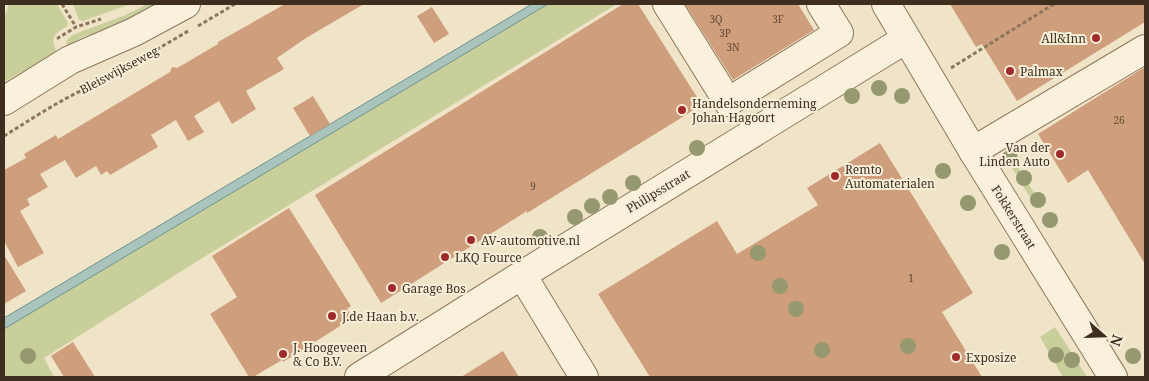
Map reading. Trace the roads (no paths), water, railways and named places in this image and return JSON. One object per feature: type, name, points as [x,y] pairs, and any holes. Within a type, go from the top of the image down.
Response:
[{"type":"street","points":[[4,101],[70,60],[134,32],[186,4]]},
{"type":"street","points":[[667,4],[728,102],[839,33],[821,4]]},
{"type":"street","name":"Fokkerstraat","points":[[886,4],[1113,377]]},
{"type":"street","name":"Philipsstraat","points":[[359,377],[906,39]]},
{"type":"street","points":[[974,151],[1145,49]]},
{"type":"street","points":[[773,74],[794,108]]},
{"type":"street","points":[[522,275],[584,377]]},
{"type":"water","points":[[532,4],[548,4],[4,329],[4,318]]},
{"type":"place","name":"All&Inn","points":[[1096,38]]},
{"type":"place","name":"Palmax","points":[[1010,71]]},
{"type":"place","name":"Handelsonderneming Johan Hagoort","points":[[682,110]]},
{"type":"place","name":"Van der Linden Auto","points":[[1060,154]]},
{"type":"place","name":"Remto Automaterialen","points":[[835,176]]},
{"type":"place","name":"AV-automotive.nl","points":[[471,240]]},
{"type":"place","name":"LKQ Fource","points":[[445,257]]},
{"type":"place","name":"Garage Bos","points":[[392,288]]},
{"type":"place","name":"J.de Haan b.v.","points":[[332,316]]},
{"type":"place","name":"J. Hoogeveen & Co B.V.","points":[[283,354]]},
{"type":"place","name":"Exposize","points":[[956,357]]}]
